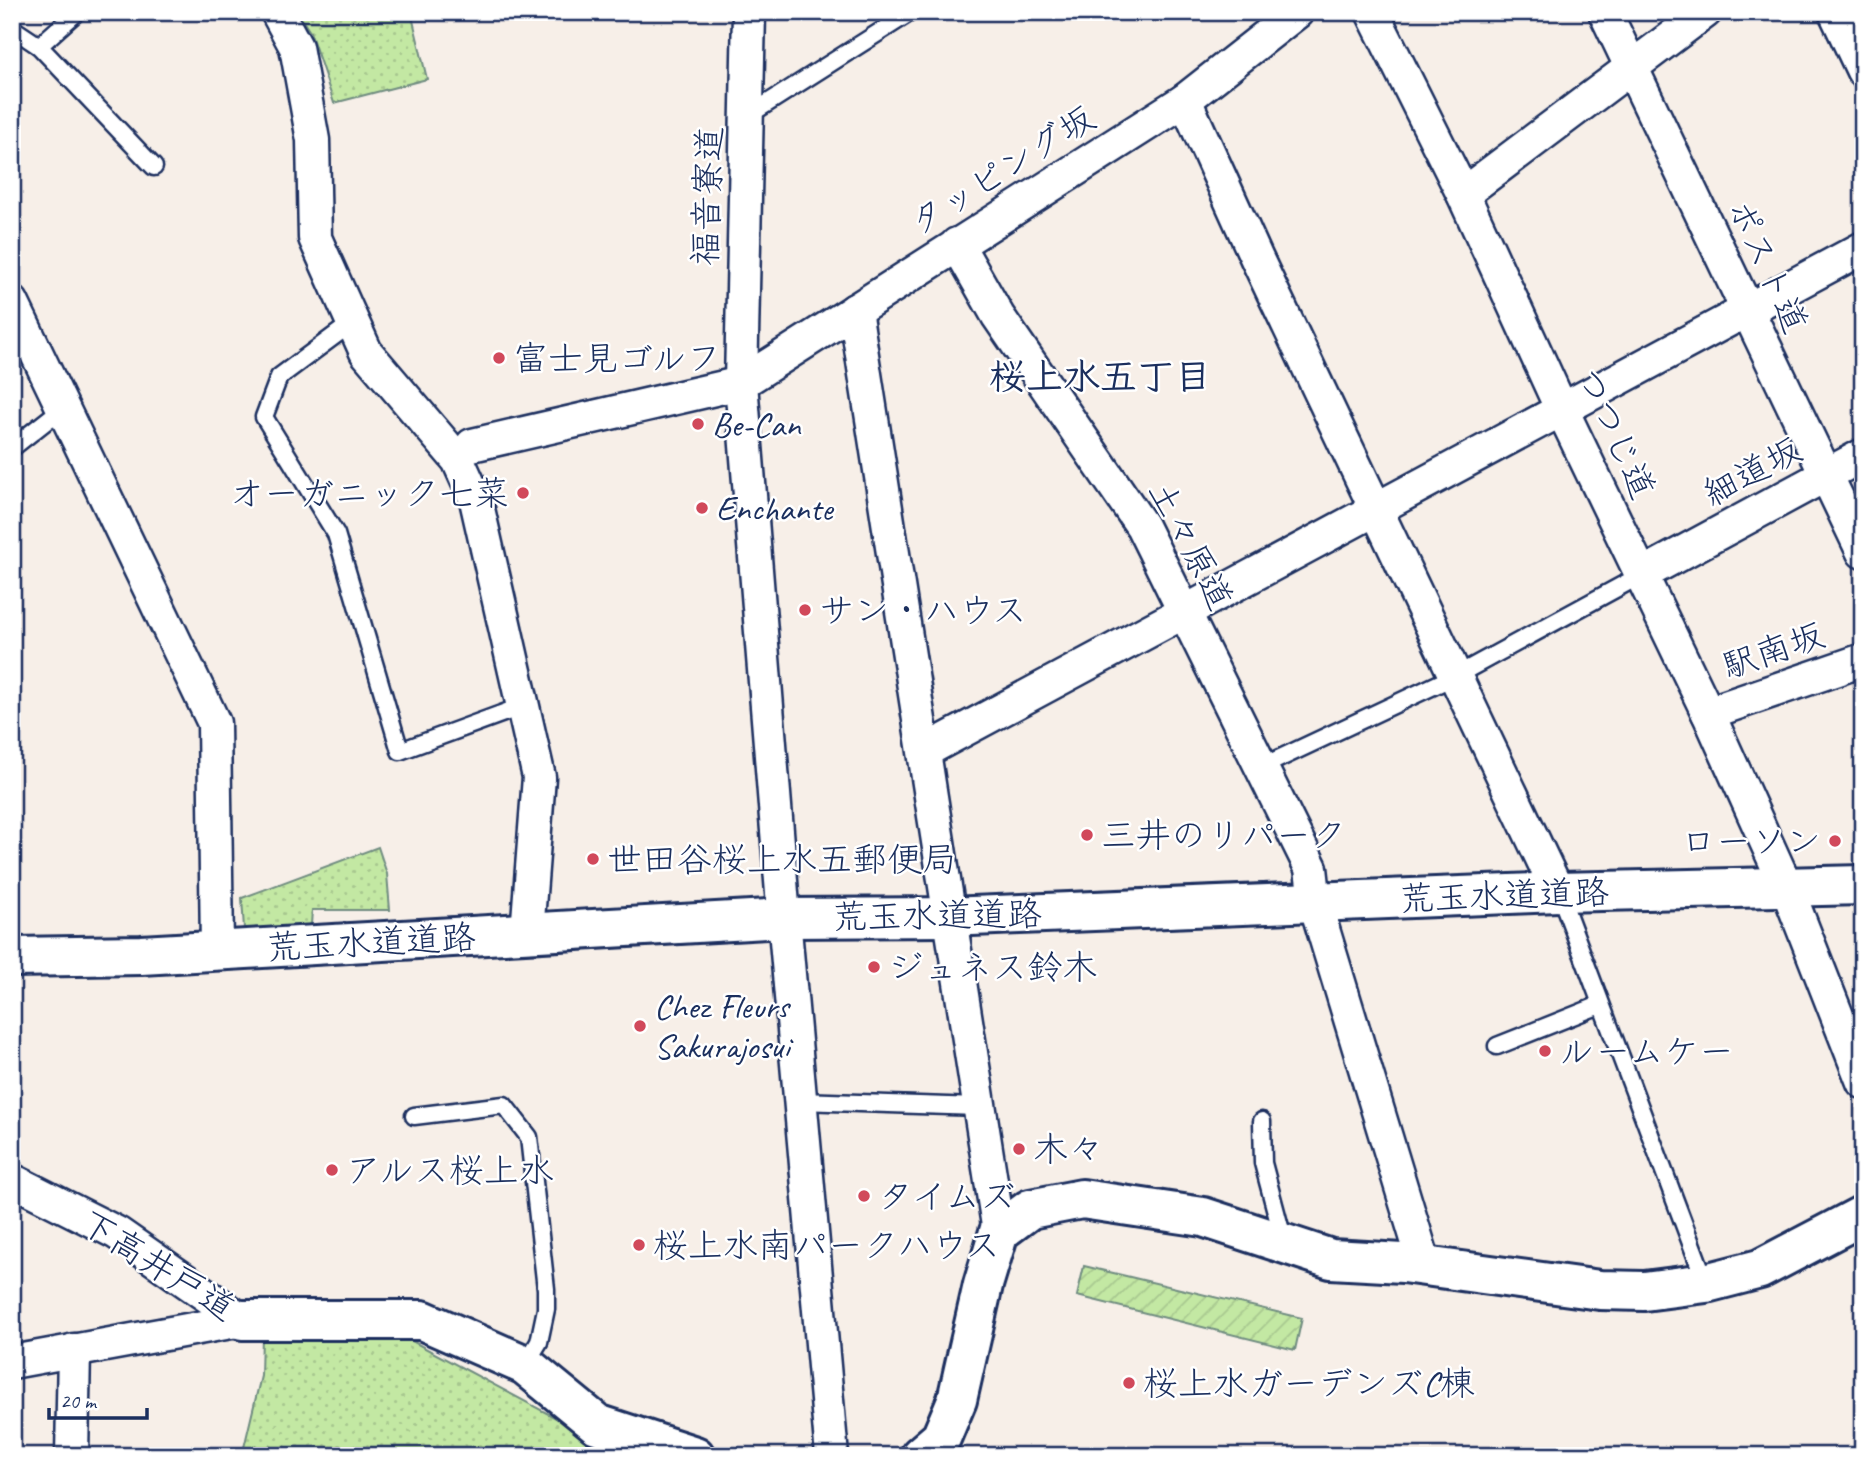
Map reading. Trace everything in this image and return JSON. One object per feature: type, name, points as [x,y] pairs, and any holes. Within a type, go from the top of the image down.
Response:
[{"type":"main road","name":"荒玉水道道路","points":[[12,957],[141,955],[217,948],[784,918],[948,917],[1558,892],[1863,885]]},
{"type":"main road","points":[[920,1456],[941,1438],[957,1400],[986,1274],[999,1232],[1030,1209],[1082,1199],[1203,1217],[1331,1259],[1425,1266],[1600,1290],[1644,1291],[1706,1283],[1760,1269],[1863,1215]]},
{"type":"main road","name":"下高井戸道","points":[[242,1320],[422,1320],[525,1365],[597,1424],[695,1456]]},
{"type":"street","points":[[277,12],[296,47],[313,141],[315,238],[366,352],[458,460],[476,500],[539,777],[527,933]]},
{"type":"street","name":"福音寮道","points":[[749,12],[749,115],[741,383],[784,918],[832,1456]]},
{"type":"street","name":"タッピング坂","points":[[472,445],[741,383],[1185,100],[1260,23],[1297,12]]},
{"type":"street","name":"つつじ道","points":[[1372,12],[1463,194],[1561,408],[1708,713],[1787,888],[1863,1082]]},
{"type":"street","name":"ポスト道","points":[[1605,12],[1863,552]]},
{"type":"street","points":[[1463,194],[1705,12]]},
{"type":"street","points":[[1835,12],[1863,71]]},
{"type":"street","points":[[1185,100],[1256,259],[1377,507],[1558,892]]},
{"type":"street","name":"土々原道","points":[[957,244],[998,316],[1142,526],[1259,768],[1311,868],[1315,903],[1425,1266]]},
{"type":"street","points":[[925,751],[1863,248]]},
{"type":"street","points":[[12,302],[214,723],[217,948]]},
{"type":"street","points":[[855,310],[999,1232]]},
{"type":"street","name":"細道坂","points":[[1641,575],[1863,455]]},
{"type":"street","name":"駅南坂","points":[[1708,713],[1863,660]]},
{"type":"street","name":"下高井戸道","points":[[12,1180],[117,1233],[242,1320]]},
{"type":"street","points":[[12,1362],[242,1320]]},
{"type":"street","points":[[72,1456],[74,1350]]},
{"type":"lane","points":[[39,46],[77,12]]},
{"type":"lane","points":[[749,115],[911,12]]},
{"type":"lane","points":[[12,28],[39,46],[154,167]]},
{"type":"lane","points":[[353,322],[279,377],[264,417],[336,534],[400,751],[523,706]]},
{"type":"lane","points":[[12,448],[64,407]]},
{"type":"lane","points":[[1259,768],[1457,675],[1641,575]]},
{"type":"lane","points":[[1558,892],[1706,1283]]},
{"type":"lane","points":[[1497,1046],[1600,1005]]},
{"type":"lane","points":[[800,1101],[978,1107]]},
{"type":"lane","points":[[414,1116],[504,1105],[529,1137],[537,1192],[546,1309],[539,1342],[525,1365]]},
{"type":"lane","points":[[1262,1121],[1263,1163],[1284,1245]]},
{"type":"green space","points":[[297,12],[411,12],[427,79],[334,103],[310,32]]},
{"type":"green space","points":[[378,847],[387,874],[390,910],[312,910],[311,925],[244,929],[242,898]]},
{"type":"green space","points":[[1084,1266],[1302,1318],[1295,1350],[1077,1296]]},
{"type":"green space","points":[[262,1335],[412,1341],[599,1441],[644,1456],[242,1456],[261,1376]]},
{"type":"place","name":"富士見ゴルフ","points":[[499,358]]},
{"type":"place","name":"Be-Can","points":[[698,424]]},
{"type":"place","name":"オーガニック七菜","points":[[523,493]]},
{"type":"place","name":"Enchante","points":[[702,508]]},
{"type":"place","name":"サン・ハウス","points":[[805,610]]},
{"type":"place","name":"三井のリパーク","points":[[1087,835]]},
{"type":"place","name":"ローソン","points":[[1835,841]]},
{"type":"place","name":"世田谷桜上水五郵便局","points":[[593,859]]},
{"type":"place","name":"ジュネス鈴木","points":[[874,967]]},
{"type":"place","name":"Chez Fleurs Sakurajosui","points":[[640,1026]]},
{"type":"place","name":"ルームケー","points":[[1545,1051]]},
{"type":"place","name":"木々","points":[[1019,1149]]},
{"type":"place","name":"アルス桜上水","points":[[332,1170]]},
{"type":"place","name":"タイムズ","points":[[864,1196]]},
{"type":"place","name":"桜上水南パークハウス","points":[[639,1245]]},
{"type":"place","name":"桜上水ガーデンズC棟","points":[[1129,1383]]},
{"type":"district","name":"桜上水五丁目","points":[[1100,376]]}]
